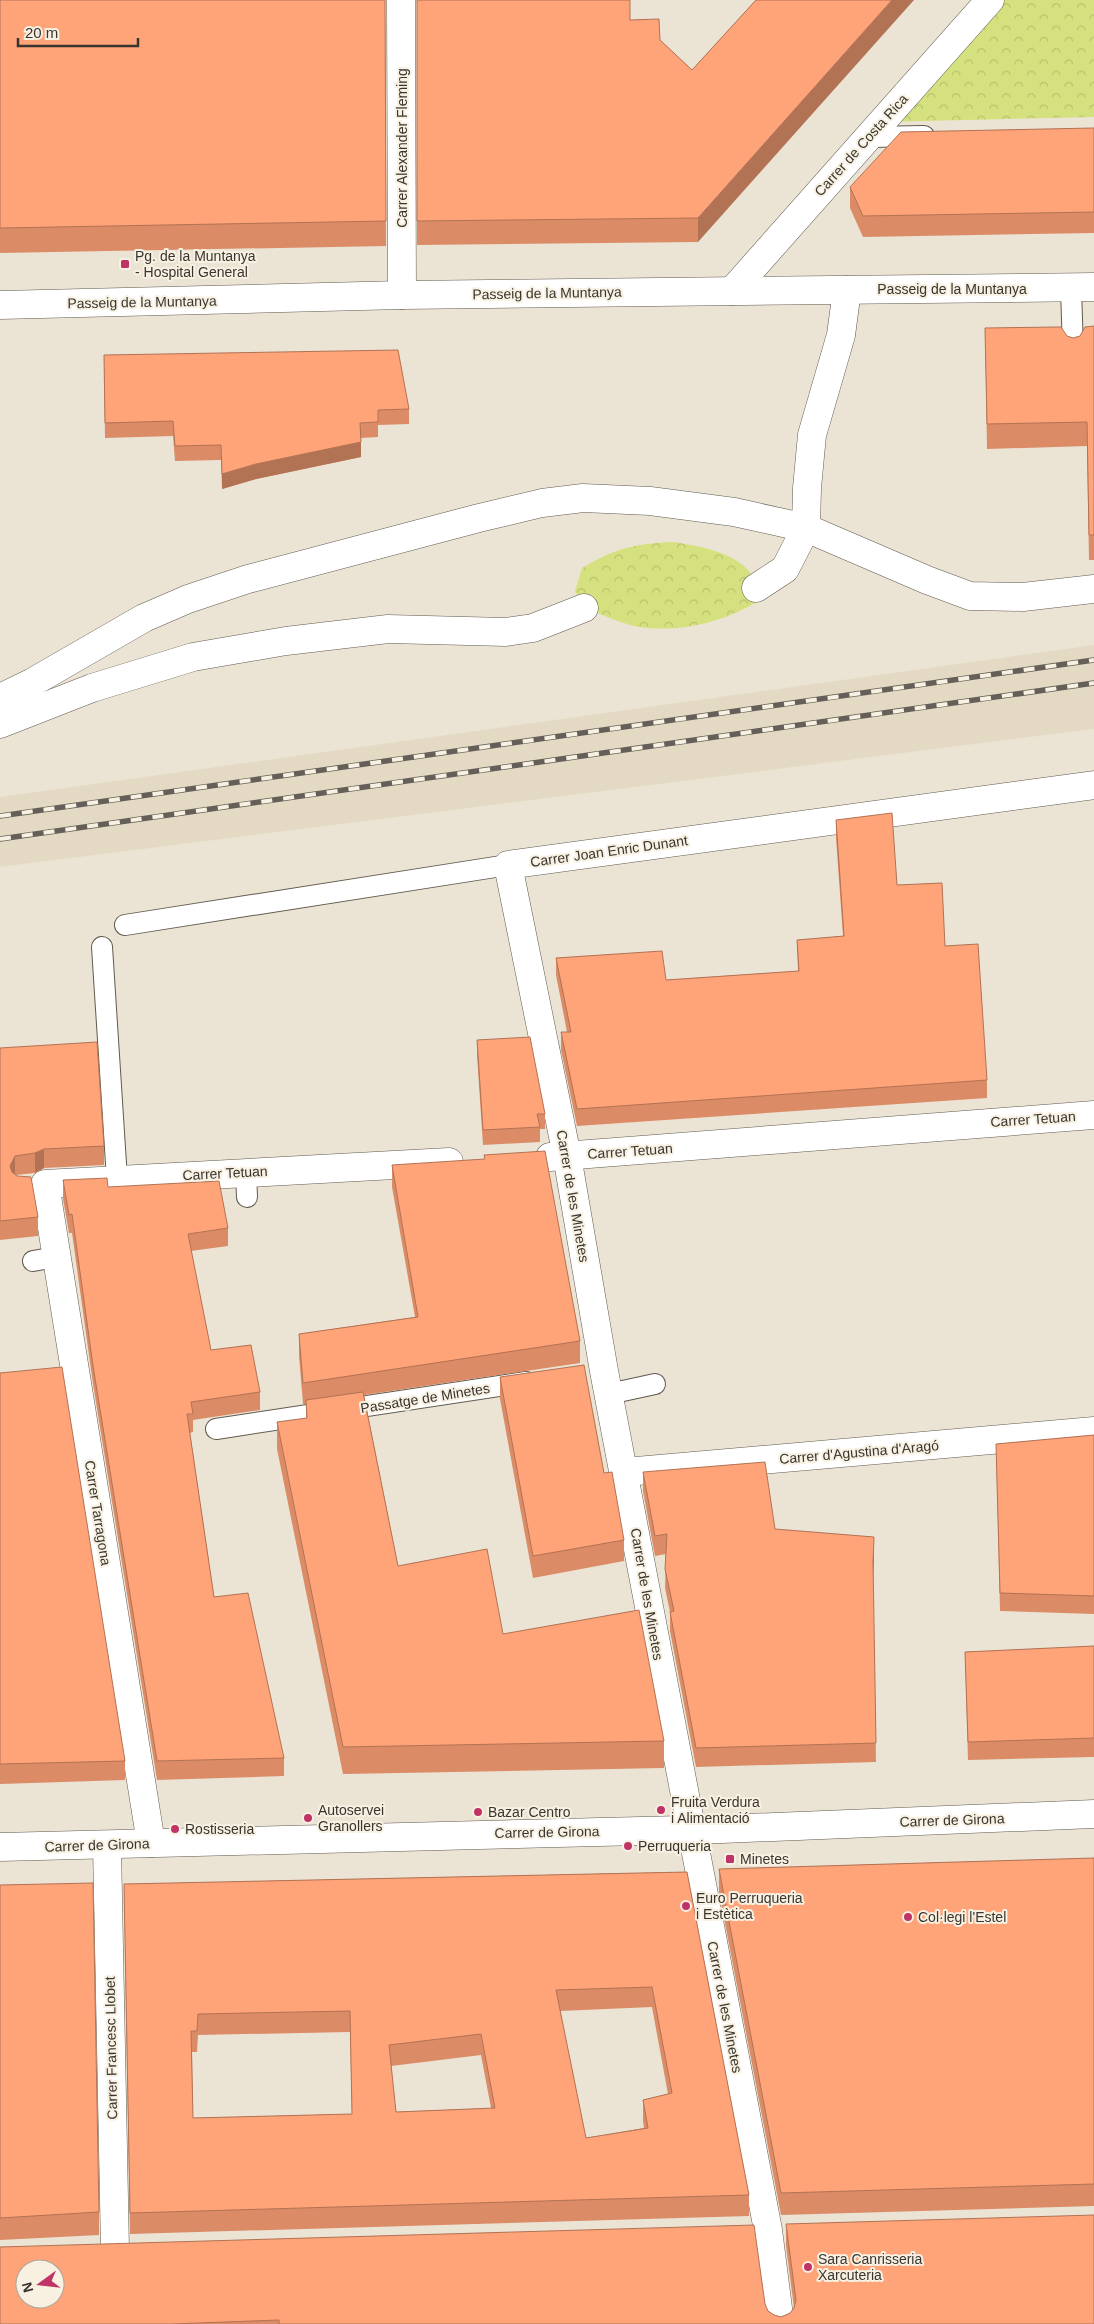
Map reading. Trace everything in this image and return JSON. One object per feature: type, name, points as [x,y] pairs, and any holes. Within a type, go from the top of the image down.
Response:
[{"type":"street","name":"Carrer Alexander Fleming","points":[[401,0],[402,295]]},
{"type":"street","name":"Carrer de Costa Rica","points":[[732,291],[990,0]]},
{"type":"street","name":"Passeig de la Muntanya","points":[[0,304],[402,295],[1083,288]]},
{"type":"street","points":[[756,588],[785,569],[806,528],[807,488],[812,434],[841,336],[848,290]]},
{"type":"street","points":[[0,698],[144,618],[188,599],[248,579],[542,503],[583,498],[650,501],[734,512],[806,528],[927,580],[970,596],[1023,597],[1094,589]]},
{"type":"street","points":[[0,724],[92,688],[193,657],[286,641],[388,629],[506,632],[533,628],[584,608]]},
{"type":"street","name":"Carrer Joan Enric Dunant","points":[[508,865],[1094,784]]},
{"type":"street","name":"Carrer de les Minetes","points":[[508,865],[567,1156],[599,1379],[625,1472],[690,1829],[768,2230],[780,2324]]},
{"type":"street","name":"Carrer Tetuan","points":[[528,1158],[1094,1115]]},
{"type":"street","name":"Carrer Tetuan","points":[[37,1184],[117,1179],[247,1185],[470,1161]]},
{"type":"street","name":"Carrer Tarragona","points":[[37,1184],[45,1259],[151,1843]]},
{"type":"street","name":"Carrer d'Agustina d'Aragó","points":[[625,1472],[1094,1431]]},
{"type":"street","name":"Carrer de Girona","points":[[0,1847],[107,1846],[151,1843],[690,1829],[1094,1814]]},
{"type":"street","name":"Carrer Francesc Llobet","points":[[107,1846],[115,2250]]},
{"type":"street","points":[[738,2231],[797,2229]]},
{"type":"street","points":[[86,2252],[145,2249]]},
{"type":"lane","points":[[869,137],[939,136]]},
{"type":"lane","points":[[1073,351],[1083,288]]},
{"type":"lane","name":"Carrer Joan Enric Dunant","points":[[124,925],[508,865]]},
{"type":"lane","points":[[102,947],[117,1179]]},
{"type":"lane","name":"Passatge de Minetes","points":[[216,1429],[546,1379]]},
{"type":"lane","points":[[599,1379],[655,1384]]},
{"type":"shaded area","points":[[1094,645],[1094,729],[0,867],[0,797]]},
{"type":"green space","points":[[990,0],[1094,0],[1094,117],[882,122]]},
{"type":"green space","points":[[672,542],[715,551],[736,560],[745,566],[753,577],[760,600],[717,620],[687,627],[671,628],[632,626],[584,608],[575,591],[582,568],[626,548]]},
{"type":"building","points":[[0,0],[385,0],[386,221],[0,228]]},
{"type":"building","points":[[417,0],[630,0],[630,20],[659,19],[660,40],[692,70],[756,0],[892,0],[698,218],[417,221]]},
{"type":"building","points":[[1094,128],[1094,212],[863,216],[850,187],[901,132]]},
{"type":"building","points":[[1094,326],[1094,535],[1089,535],[1087,422],[987,424],[985,328],[1061,327],[1067,336],[1073,338],[1080,336],[1085,327]]},
{"type":"building","points":[[398,350],[409,409],[378,410],[378,422],[360,423],[361,442],[256,464],[222,474],[221,445],[175,446],[173,421],[105,423],[104,355]]},
{"type":"building","points":[[892,813],[897,885],[942,883],[945,946],[978,944],[987,1080],[577,1109],[561,1032],[571,1032],[556,958],[662,951],[666,980],[799,971],[797,940],[844,936],[836,820]]},
{"type":"building","points":[[530,1037],[545,1114],[537,1114],[540,1127],[483,1130],[477,1040]]},
{"type":"building","points":[[97,1042],[104,1146],[44,1149],[35,1153],[15,1156],[10,1166],[12,1172],[17,1176],[31,1177],[38,1217],[0,1221],[0,1048]]},
{"type":"building","points":[[545,1151],[580,1341],[303,1383],[299,1334],[418,1317],[392,1165],[485,1159],[484,1155]]},
{"type":"building","points":[[107,1178],[108,1187],[219,1181],[228,1228],[188,1234],[211,1350],[251,1345],[260,1392],[191,1402],[193,1414],[187,1414],[214,1597],[248,1593],[284,1758],[157,1761],[93,1366],[72,1214],[69,1215],[63,1180]]},
{"type":"building","points":[[584,1365],[604,1473],[612,1472],[624,1540],[533,1556],[500,1377]]},
{"type":"building","points":[[62,1367],[125,1761],[0,1764],[0,1373]]},
{"type":"building","points":[[363,1392],[398,1566],[487,1549],[503,1634],[639,1610],[664,1741],[343,1747],[277,1422],[307,1418],[306,1400]]},
{"type":"building","points":[[1094,1435],[1094,1596],[1000,1593],[996,1444]]},
{"type":"building","points":[[765,1462],[775,1529],[874,1537],[876,1743],[696,1748],[670,1612],[674,1611],[665,1569],[667,1534],[655,1536],[643,1472]]},
{"type":"building","points":[[1094,1646],[1094,1738],[968,1742],[965,1652]]},
{"type":"building","points":[[1094,1858],[1094,2184],[781,2193],[719,1869]]},
{"type":"building","points":[[687,1872],[749,2195],[130,2213],[124,1884]],"holes":[[[652,1987],[672,2093],[643,2100],[648,2128],[586,2138],[556,1990]],[[350,2011],[352,2114],[193,2118],[191,2031],[197,2031],[198,2014]],[[481,2034],[495,2108],[396,2112],[389,2045]]]},
{"type":"building","points":[[93,1883],[99,2212],[0,2218],[0,1885]]},
{"type":"building","points":[[1094,2215],[1094,2324],[279,2324],[279,2320],[172,2324],[0,2324],[0,2247],[754,2225],[765,2304],[768,2311],[781,2317],[790,2313],[794,2308],[796,2300],[786,2224]]},
{"type":"railway","points":[[0,816],[1094,660]]},
{"type":"railway","points":[[0,839],[1094,683]]},
{"type":"place","name":"Pg. de la Muntanya - Hospital General","points":[[125,264]]},
{"type":"place","name":"Fruita Verdura i Alimentació","points":[[661,1810]]},
{"type":"place","name":"Bazar Centro","points":[[478,1812]]},
{"type":"place","name":"Autoservei Granollers","points":[[308,1818]]},
{"type":"place","name":"Rostisseria","points":[[175,1829]]},
{"type":"place","name":"Perruqueria","points":[[628,1846]]},
{"type":"place","name":"Minetes","points":[[730,1859]]},
{"type":"place","name":"Euro Perruqueria i Estètica","points":[[686,1906]]},
{"type":"place","name":"Col·legi l'Estel","points":[[908,1917]]},
{"type":"place","name":"Sara Canrisseria Xarcuteria","points":[[808,2267]]}]
